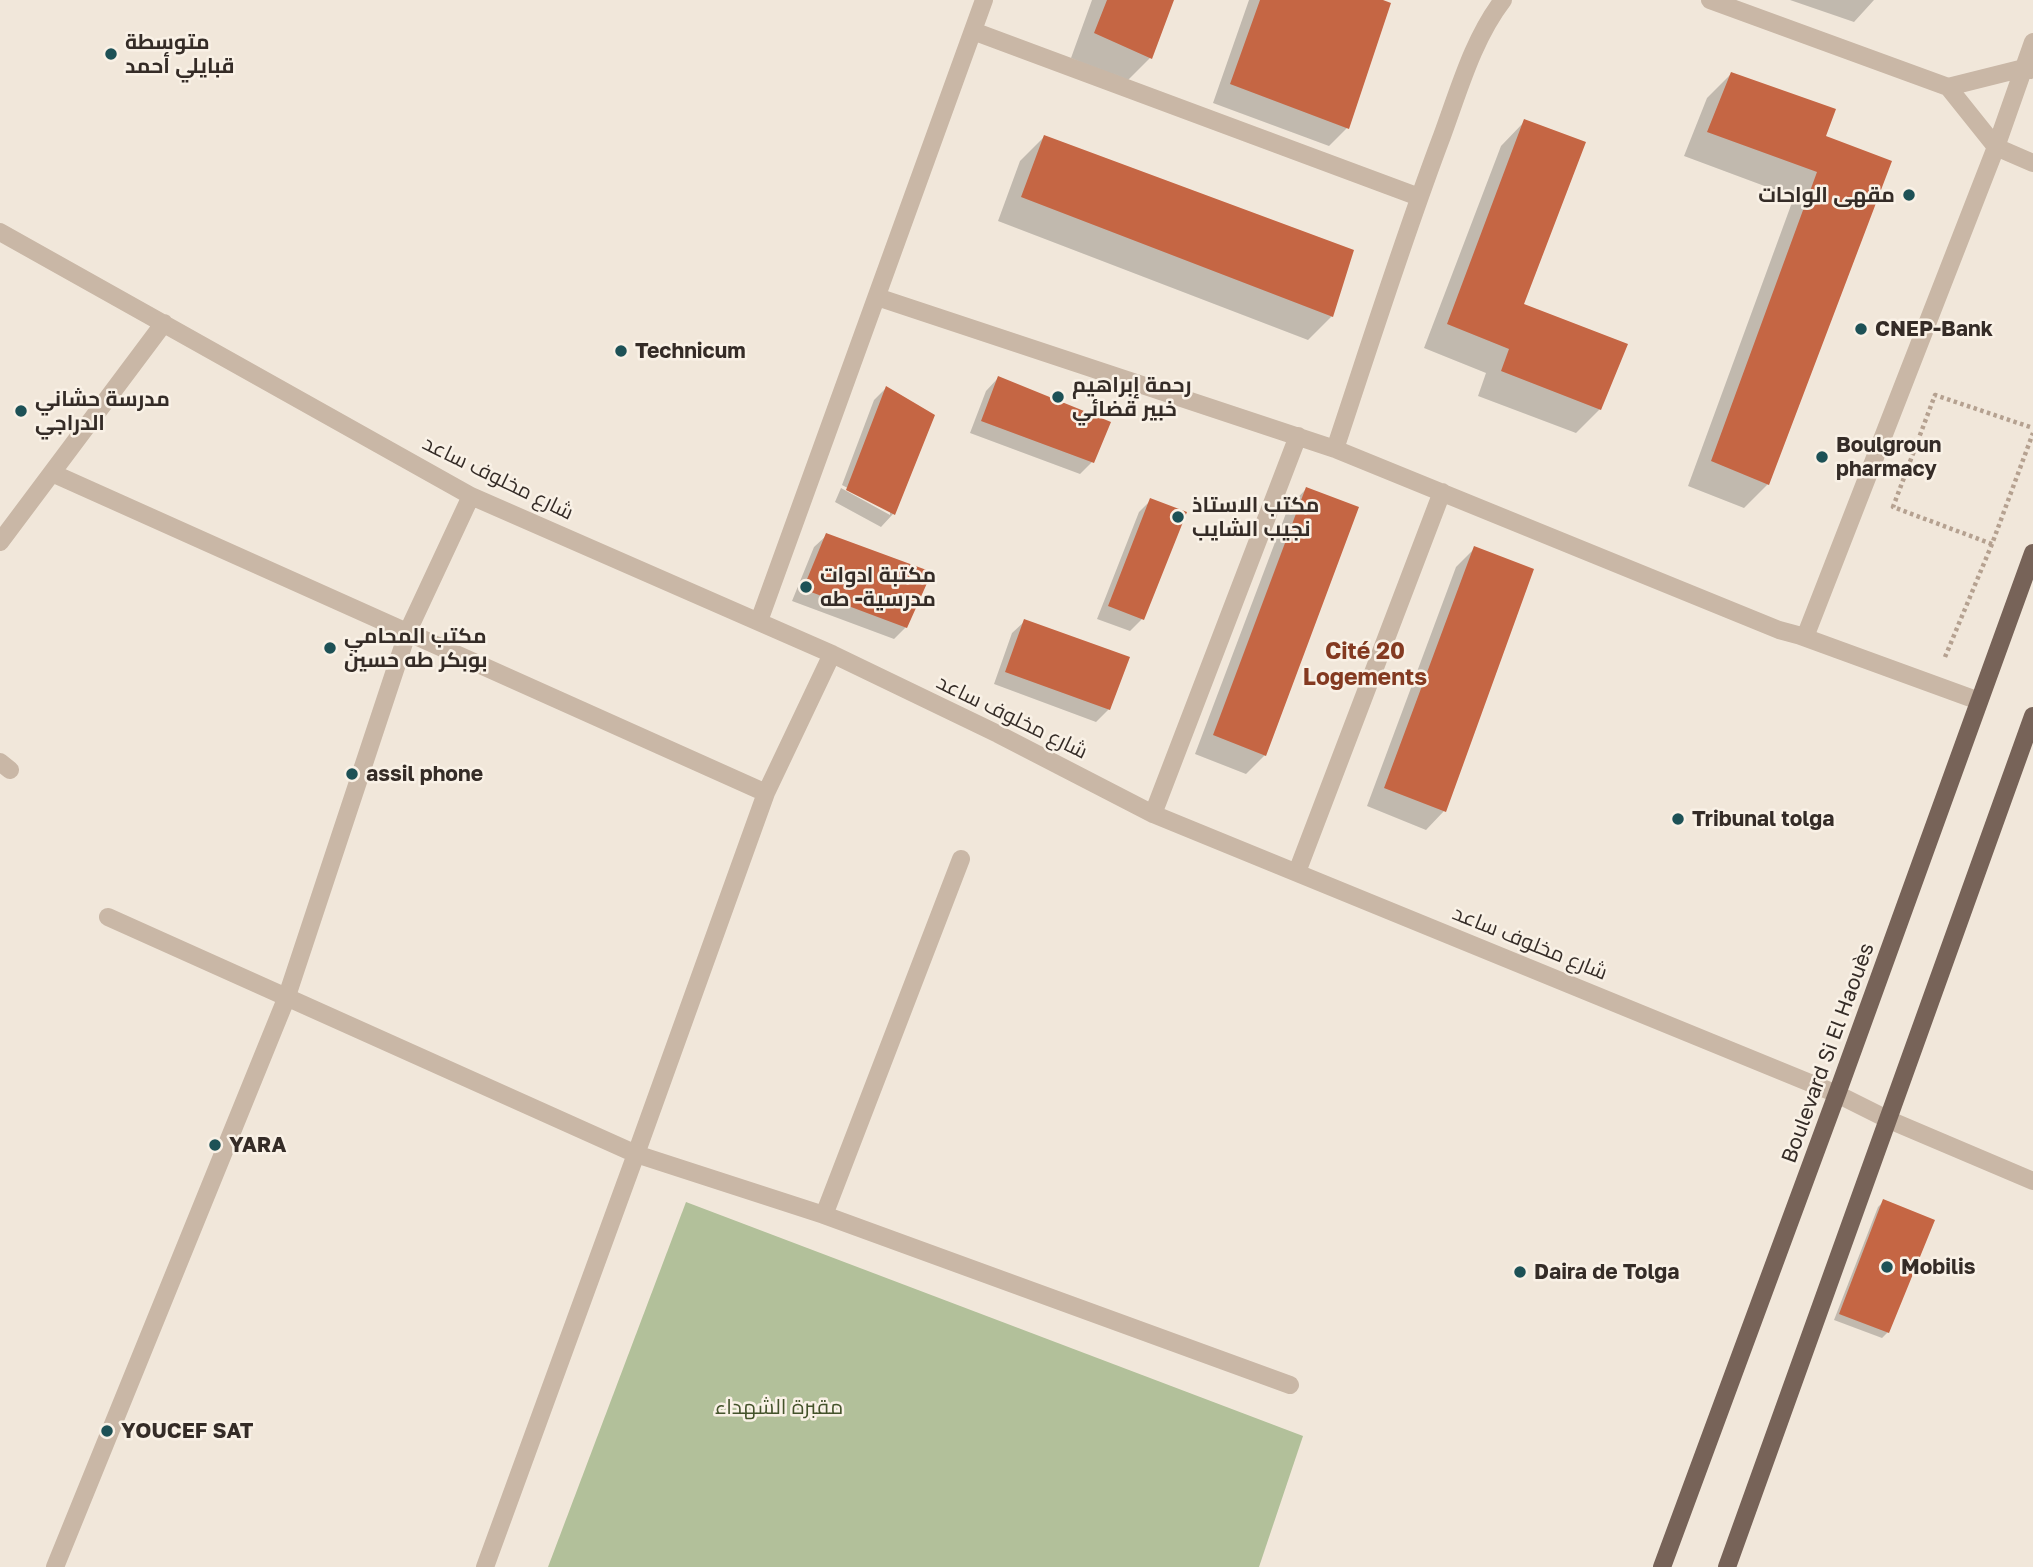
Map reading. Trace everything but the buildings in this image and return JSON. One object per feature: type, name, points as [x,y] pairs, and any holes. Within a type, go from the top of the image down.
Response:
[{"type":"main road","name":"Boulevard Si El Haouès","points":[[1662,1567],[2033,553]]},
{"type":"main road","points":[[1728,1566],[2033,716]]},
{"type":"street","points":[[759,621],[984,0]]},
{"type":"street","points":[[1335,449],[1419,197],[1474,52],[1503,0]]},
{"type":"street","points":[[1710,0],[1948,87],[1996,147],[2033,163]]},
{"type":"street","points":[[973,31],[1419,197]]},
{"type":"street","points":[[877,297],[1335,449],[1779,630],[1805,637],[2028,70],[2033,42]]},
{"type":"street","points":[[1948,87],[2028,70]]},
{"type":"street","name":"شارع مخلوف ساعد","points":[[0,232],[471,496],[832,654],[998,734],[1153,814],[1837,1094],[1887,1119],[2033,1181]]},
{"type":"street","points":[[0,542],[164,323]]},
{"type":"street","points":[[1153,814],[1298,436]]},
{"type":"street","points":[[52,473],[766,793]]},
{"type":"street","points":[[1297,872],[1441,492]]},
{"type":"street","points":[[55,1567],[286,999],[408,631],[471,496]]},
{"type":"street","points":[[1798,635],[1979,701]]},
{"type":"street","points":[[485,1567],[766,793],[832,654]]},
{"type":"street","points":[[824,1215],[961,859]]},
{"type":"street","points":[[107,917],[636,1154],[824,1215],[1290,1385]]},
{"type":"path","points":[[1992,544],[1893,507],[1935,395],[2033,428]]},
{"type":"path","points":[[1934,685],[1992,544],[2033,433]]},
{"type":"green space","name":"مقبرة الشهداء","points":[[686,1202],[1303,1436],[1259,1567],[548,1567]]},
{"type":"place","name":"متوسطة قبايلي أحمد","points":[[111,54]]},
{"type":"place","name":"مقهى الواحات","points":[[1909,195]]},
{"type":"place","name":"CNEP-Bank","points":[[1861,329]]},
{"type":"place","name":"Technicum","points":[[621,351]]},
{"type":"place","name":"رحمة إبراهيم خبير قضائي","points":[[1058,397]]},
{"type":"place","name":"مدرسة حشاني الدراجي","points":[[21,411]]},
{"type":"place","name":"Boulgroun pharmacy","points":[[1822,457]]},
{"type":"place","name":"مكتب الاستاذ نجيب الشايب","points":[[1178,517]]},
{"type":"place","name":"مكتبة ادوات مدرسية- طه","points":[[806,587]]},
{"type":"place","name":"مكتب المحامي بوبكر طه حسين","points":[[330,648]]},
{"type":"place","name":"assil phone","points":[[352,774]]},
{"type":"place","name":"Tribunal tolga","points":[[1678,819]]},
{"type":"place","name":"YARA","points":[[215,1145]]},
{"type":"place","name":"Mobilis","points":[[1887,1267]]},
{"type":"place","name":"Daira de Tolga","points":[[1520,1272]]},
{"type":"place","name":"YOUCEF SAT","points":[[107,1431]]},
{"type":"district","name":"Cité 20 Logements","points":[[1365,665]]}]
